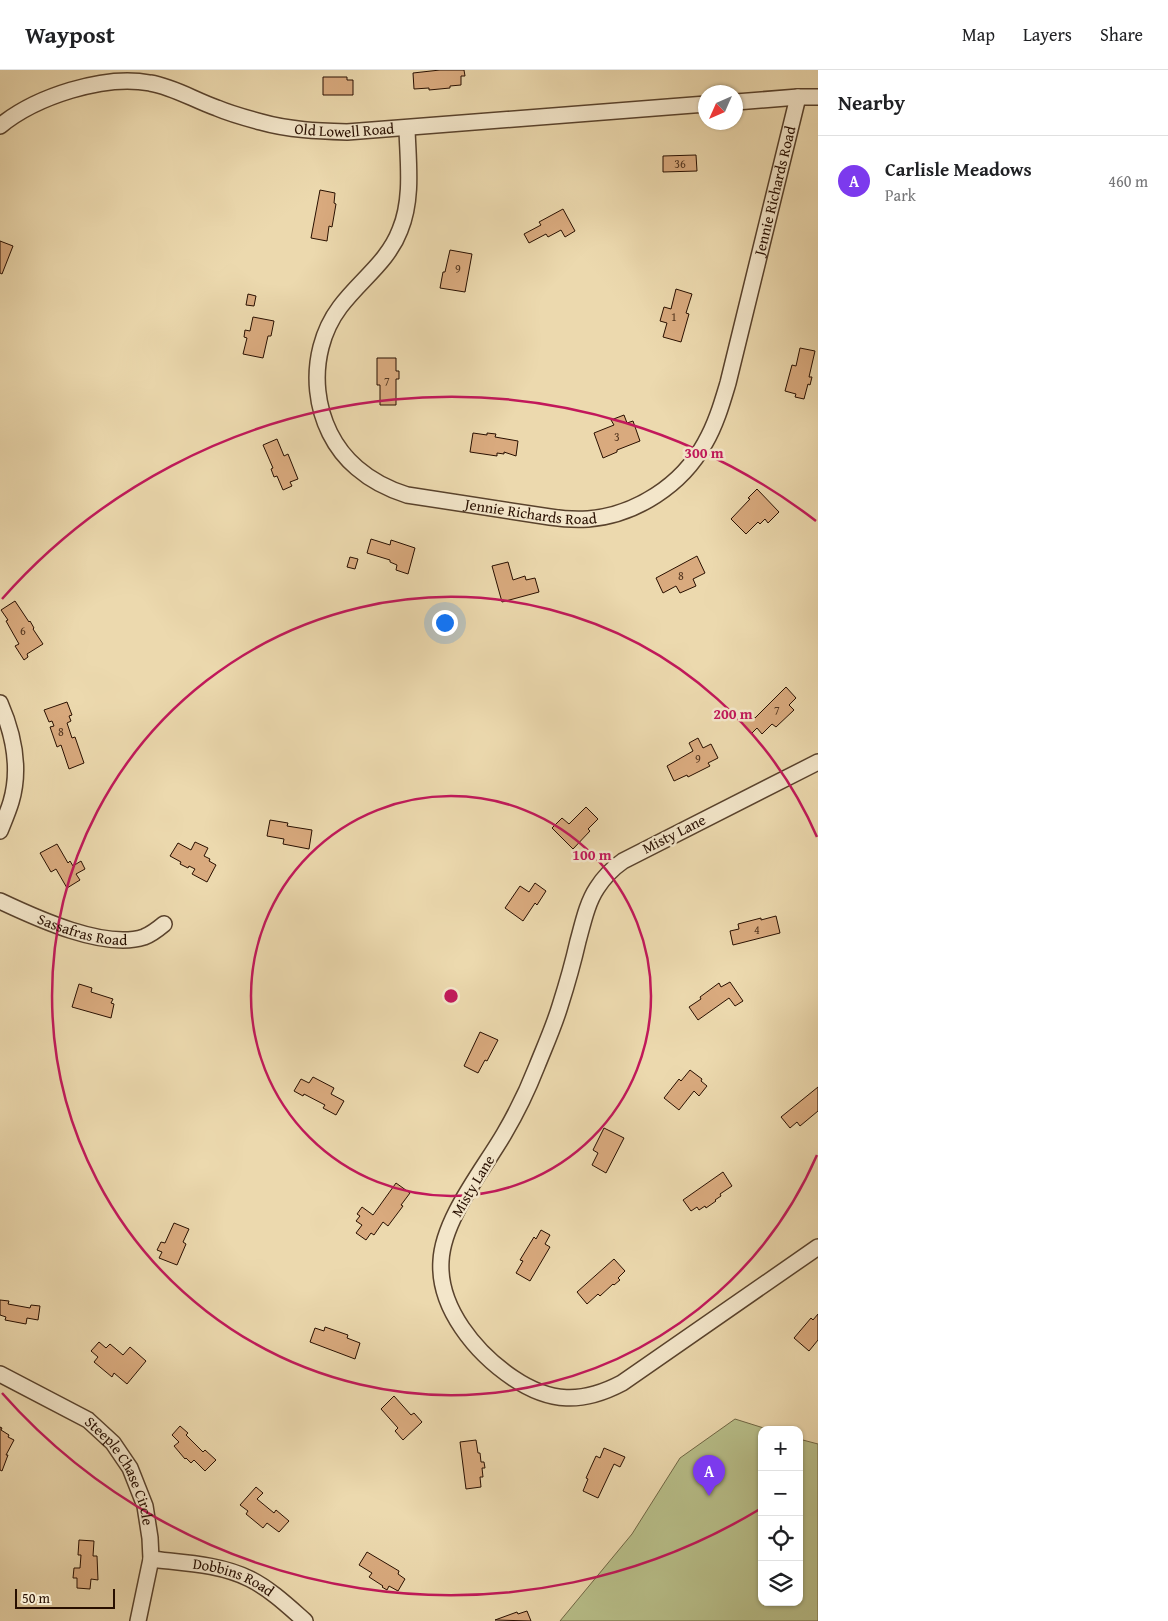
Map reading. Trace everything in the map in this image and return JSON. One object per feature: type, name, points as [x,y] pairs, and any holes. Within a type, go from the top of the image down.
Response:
[{"type":"street","name":"Old Lowell Road","points":[[0,126],[10,118],[50,98],[86,85],[116,81],[149,82],[180,92],[216,108],[262,122],[302,130],[347,132],[407,129],[698,105]]},
{"type":"street","name":"Jennie Richards Road","points":[[407,129],[408,192],[405,216],[401,229],[388,253],[378,266],[339,307],[329,324],[322,342],[318,361],[317,390],[323,419],[331,437],[349,460],[371,479],[407,495],[550,518],[589,519],[615,514],[647,501],[680,476],[694,461],[705,444],[717,418],[728,383],[798,97]]},
{"type":"street","points":[[743,101],[818,97]]},
{"type":"street","points":[[0,703],[15,746],[16,775],[11,801],[0,831]]},
{"type":"street","name":"Misty Lane","points":[[818,762],[623,860],[597,888],[584,919],[559,1009],[540,1059],[514,1116],[454,1216],[442,1248],[441,1273],[449,1304],[457,1320],[468,1336],[490,1359],[510,1376],[535,1391],[559,1398],[577,1398],[608,1390],[622,1383],[818,1247]]},
{"type":"street","name":"Sassafras Road","points":[[0,901],[63,928],[106,938],[129,940],[155,931],[164,924]]},
{"type":"street","name":"Steeple Chase Circle","points":[[0,1374],[79,1414],[113,1443],[130,1468],[142,1496],[149,1526],[151,1558],[138,1621]]},
{"type":"street","name":"Dobbins Road","points":[[151,1558],[215,1567],[234,1572],[251,1579],[270,1591],[305,1621]]},
{"type":"green space","points":[[735,1419],[758,1426],[758,1606],[803,1606],[803,1440],[818,1444],[818,1621],[560,1621],[632,1534],[680,1458]]},
{"type":"building","points":[[464,70],[465,76],[461,76],[461,85],[429,90],[429,88],[414,89],[413,73]]},
{"type":"building","points":[[323,77],[347,77],[347,80],[353,80],[353,95],[323,95]]},
{"type":"building","points":[[696,155],[697,171],[663,172],[663,156]]},
{"type":"building","points":[[320,190],[335,193],[334,203],[336,204],[332,227],[329,226],[327,241],[311,238]]},
{"type":"building","points":[[563,209],[575,231],[565,237],[561,230],[548,237],[546,234],[529,243],[524,234],[541,225],[539,222]]},
{"type":"building","points":[[0,241],[13,246],[2,274],[0,273]]},
{"type":"building","points":[[450,250],[472,254],[465,292],[440,288]]},
{"type":"building","points":[[676,289],[692,294],[686,313],[689,314],[681,342],[663,337],[667,323],[660,321],[664,307],[671,309]]},
{"type":"building","points":[[248,294],[256,296],[254,306],[246,305]]},
{"type":"building","points":[[253,317],[274,321],[263,358],[243,354],[247,338],[244,337],[245,330],[250,331]]},
{"type":"building","points":[[800,348],[815,351],[809,377],[812,377],[804,399],[795,397],[796,394],[785,391],[792,365],[796,366]]},
{"type":"building","points":[[377,358],[396,358],[396,371],[399,371],[399,379],[396,379],[396,405],[380,405],[380,385],[377,385]]},
{"type":"building","points":[[624,415],[627,423],[633,421],[640,441],[603,458],[594,433],[614,425],[611,420]]},
{"type":"building","points":[[473,433],[496,434],[495,437],[518,441],[516,456],[504,452],[504,454],[497,453],[497,456],[470,452]]},
{"type":"building","points":[[277,439],[284,456],[288,454],[298,479],[290,482],[292,486],[283,490],[277,476],[274,477],[271,469],[273,468],[263,445]]},
{"type":"building","points":[[757,489],[779,512],[768,523],[765,519],[760,524],[758,522],[746,534],[731,519]]},
{"type":"building","points":[[371,539],[390,545],[391,540],[415,548],[408,574],[396,570],[397,565],[390,562],[390,560],[367,553]]},
{"type":"building","points":[[697,556],[705,573],[693,579],[696,586],[680,593],[676,586],[663,593],[656,578]]},
{"type":"building","points":[[350,557],[358,559],[355,569],[347,567]]},
{"type":"building","points":[[508,562],[513,580],[525,576],[526,580],[535,578],[539,592],[502,602],[492,566]]},
{"type":"building","points":[[15,601],[30,621],[43,644],[27,654],[28,657],[24,660],[15,646],[19,644],[6,621],[8,620],[1,610]]},
{"type":"building","points":[[786,687],[796,698],[789,705],[794,710],[776,727],[772,724],[762,734],[757,728],[752,733],[741,722],[750,713],[755,718]]},
{"type":"building","points":[[67,702],[72,715],[69,716],[71,721],[67,723],[72,738],[75,737],[84,763],[69,769],[61,745],[57,747],[50,727],[54,726],[52,721],[49,722],[44,710]]},
{"type":"building","points":[[698,738],[703,748],[711,744],[718,758],[708,763],[710,766],[688,777],[687,775],[674,781],[667,766],[693,751],[689,743]]},
{"type":"building","points":[[586,807],[598,819],[588,829],[590,831],[573,849],[552,828],[562,818],[569,824]]},
{"type":"building","points":[[270,820],[288,823],[287,826],[312,830],[309,849],[283,844],[284,839],[267,836]]},
{"type":"building","points":[[195,842],[208,848],[204,856],[216,865],[207,882],[192,874],[195,869],[180,864],[181,862],[170,856],[178,843],[191,850]]},
{"type":"building","points":[[57,844],[68,863],[70,861],[73,866],[81,861],[85,869],[76,874],[80,880],[67,888],[56,869],[51,872],[40,853]]},
{"type":"building","points":[[535,883],[546,891],[523,921],[505,908],[520,886],[529,892]]},
{"type":"building","points":[[776,916],[780,933],[733,945],[730,931],[739,929],[738,924]]},
{"type":"building","points":[[730,982],[743,1001],[735,1006],[729,998],[698,1020],[689,1007],[719,983],[721,987]]},
{"type":"building","points":[[79,984],[92,988],[91,992],[113,999],[111,1003],[114,1004],[111,1018],[72,1007]]},
{"type":"building","points":[[480,1032],[498,1040],[478,1073],[464,1066]]},
{"type":"building","points":[[690,1070],[702,1079],[701,1081],[707,1086],[699,1096],[694,1091],[679,1110],[664,1098],[679,1079],[681,1081]]},
{"type":"building","points":[[313,1077],[334,1088],[331,1094],[344,1101],[336,1115],[323,1108],[325,1105],[294,1091],[301,1079],[309,1083]]},
{"type":"building","points":[[818,1087],[818,1111],[800,1126],[797,1122],[790,1128],[781,1117]]},
{"type":"building","points":[[604,1128],[624,1138],[606,1173],[592,1165],[598,1153],[593,1150]]},
{"type":"building","points":[[723,1172],[732,1186],[720,1194],[721,1196],[716,1201],[706,1208],[705,1206],[699,1210],[697,1207],[691,1211],[683,1200]]},
{"type":"building","points":[[396,1183],[410,1193],[388,1226],[383,1222],[374,1235],[371,1233],[366,1240],[356,1233],[362,1225],[356,1221],[360,1216],[357,1214],[362,1207],[373,1215]]},
{"type":"building","points":[[174,1223],[189,1229],[183,1242],[186,1244],[177,1265],[159,1258],[162,1252],[157,1250],[161,1242],[165,1243]]},
{"type":"building","points":[[541,1230],[550,1235],[545,1244],[550,1247],[530,1281],[516,1273],[523,1261],[520,1260],[534,1237],[536,1239]]},
{"type":"building","points":[[614,1259],[625,1271],[618,1278],[620,1280],[600,1296],[598,1294],[587,1304],[577,1292]]},
{"type":"building","points":[[0,1300],[9,1301],[8,1304],[30,1308],[31,1305],[40,1306],[38,1320],[27,1318],[26,1324],[5,1320],[6,1317],[0,1315]]},
{"type":"building","points":[[818,1314],[818,1340],[809,1351],[794,1338],[811,1318],[813,1320]]},
{"type":"building","points":[[325,1327],[348,1335],[347,1338],[360,1343],[355,1359],[310,1342],[315,1328],[324,1331]]},
{"type":"building","points":[[99,1342],[106,1348],[110,1344],[123,1355],[130,1347],[146,1361],[127,1384],[114,1373],[112,1377],[94,1362],[98,1357],[91,1351]]},
{"type":"building","points":[[394,1396],[411,1415],[414,1413],[422,1422],[403,1440],[395,1431],[398,1428],[381,1409]]},
{"type":"building","points":[[180,1426],[203,1452],[205,1450],[216,1460],[205,1471],[194,1460],[191,1463],[185,1459],[174,1446],[179,1442],[172,1435]]},
{"type":"building","points":[[0,1427],[2,1428],[1,1430],[9,1435],[8,1437],[14,1440],[6,1455],[8,1455],[2,1471],[0,1470]]},
{"type":"building","points":[[476,1440],[478,1453],[480,1453],[481,1462],[484,1462],[485,1468],[482,1468],[483,1477],[480,1477],[481,1487],[466,1489],[460,1442]]},
{"type":"building","points":[[604,1448],[625,1457],[620,1467],[614,1464],[598,1498],[583,1491],[588,1479],[586,1478],[596,1456],[600,1458]]},
{"type":"building","points":[[256,1487],[263,1493],[257,1499],[274,1513],[276,1510],[289,1521],[279,1532],[267,1523],[263,1528],[246,1514],[248,1511],[240,1505]]},
{"type":"building","points":[[79,1540],[94,1541],[93,1556],[97,1556],[98,1580],[91,1579],[90,1589],[77,1588],[77,1578],[73,1578],[74,1568],[80,1568],[81,1555],[78,1555]]},
{"type":"building","points":[[367,1552],[399,1571],[398,1574],[405,1579],[398,1591],[389,1586],[387,1590],[382,1587],[369,1577],[372,1573],[359,1565]]},
{"type":"building","points":[[527,1611],[531,1621],[495,1620],[517,1612],[518,1614]]},
{"type":"place","name":"Carlisle Meadows","points":[[709,1496]]}]
